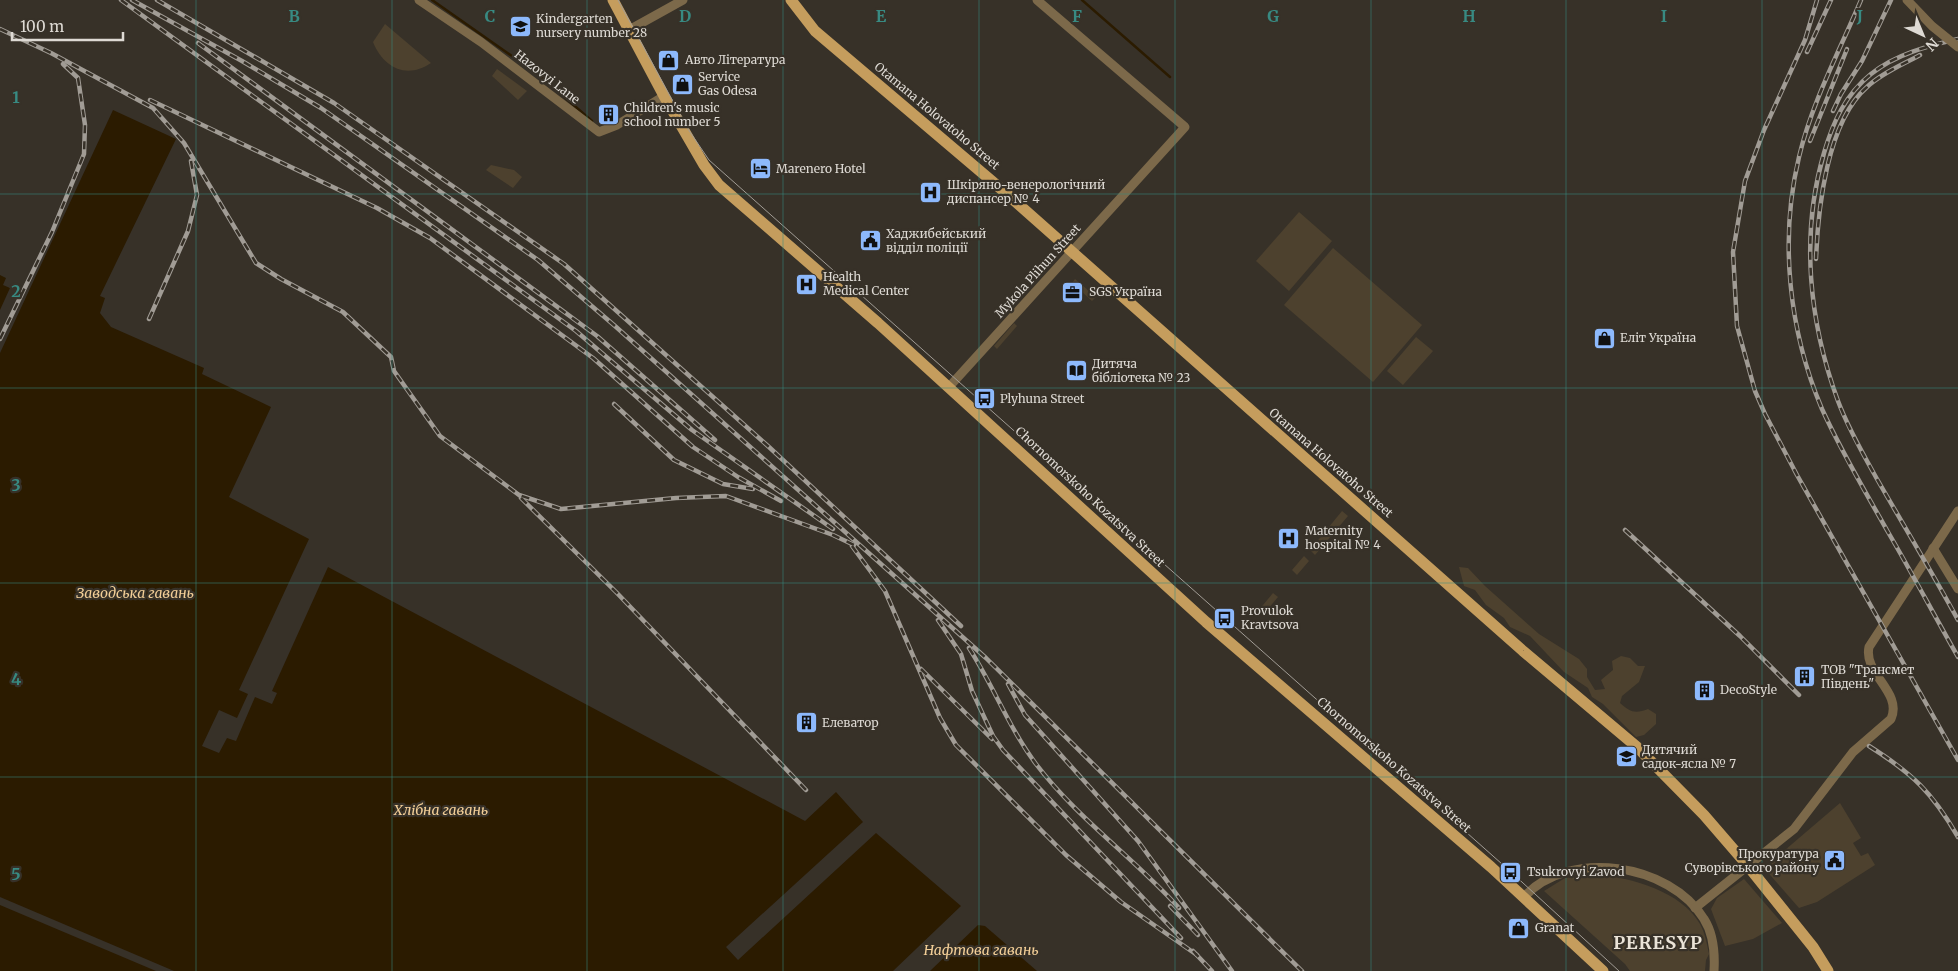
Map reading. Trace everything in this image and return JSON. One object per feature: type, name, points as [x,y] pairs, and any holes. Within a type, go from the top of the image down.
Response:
[{"type":"main road","name":"Chornomorskoho Kozatstva Street","points":[[613,0],[664,96],[713,179],[950,387],[1206,622],[1524,897],[1603,971]]},
{"type":"main road","name":"Otamana Holovatoho Street","points":[[790,0],[815,31],[1073,252],[1523,651],[1637,747],[1704,815],[1748,866],[1813,947],[1828,971]]},
{"type":"street","name":"Hazovyi Lane","points":[[418,0],[489,48],[598,132],[617,125],[664,96]]},
{"type":"street","points":[[629,30],[683,0]]},
{"type":"street","name":"Mykola Plihun Street","points":[[950,387],[1186,127],[1037,0]]},
{"type":"street","points":[[1908,0],[1932,26],[1958,47]]},
{"type":"street","points":[[1695,908],[1794,829],[1853,752],[1891,719],[1894,714],[1892,700],[1867,659],[1869,647],[1958,511]]},
{"type":"street","points":[[1933,548],[1958,590]]},
{"type":"street","points":[[1524,897],[1533,887],[1551,876],[1571,870],[1598,867],[1628,871],[1655,880],[1674,891],[1695,908],[1706,923],[1710,936],[1714,971]]},
{"type":"shaded area","points":[[385,24],[431,63],[413,70],[396,68],[389,64],[377,51],[373,42]]},
{"type":"shaded area","points":[[497,69],[527,91],[518,100],[492,76]]},
{"type":"shaded area","points":[[491,165],[514,170],[522,177],[513,188],[486,170]]},
{"type":"shaded area","points":[[1299,212],[1332,241],[1289,291],[1256,261]]},
{"type":"shaded area","points":[[1333,248],[1422,325],[1373,382],[1284,305]]},
{"type":"shaded area","points":[[1075,279],[1096,297],[1092,301],[1072,283]]},
{"type":"shaded area","points":[[1014,323],[1017,326],[997,349],[994,346]]},
{"type":"shaded area","points":[[1416,337],[1433,351],[1403,385],[1387,371]]},
{"type":"shaded area","points":[[1342,511],[1348,516],[1315,555],[1310,550]]},
{"type":"shaded area","points":[[1304,556],[1309,561],[1297,575],[1292,570]]},
{"type":"shaded area","points":[[1459,567],[1468,568],[1485,586],[1539,634],[1579,659],[1587,669],[1587,677],[1595,690],[1605,689],[1601,680],[1613,670],[1612,661],[1621,656],[1630,658],[1638,666],[1645,666],[1639,682],[1622,696],[1620,703],[1633,711],[1648,709],[1656,714],[1656,724],[1644,735],[1636,737],[1603,704],[1592,697],[1588,688],[1564,672],[1530,636],[1510,627],[1504,618],[1486,605],[1475,590],[1464,586]]},
{"type":"shaded area","points":[[1273,593],[1278,597],[1263,615],[1258,611]]},
{"type":"shaded area","points":[[1840,803],[1861,838],[1853,843],[1861,856],[1868,853],[1875,865],[1817,902],[1799,908],[1764,868]]},
{"type":"shaded area","points":[[1597,875],[1640,883],[1654,888],[1681,903],[1700,924],[1706,939],[1709,954],[1706,960],[1705,971],[1630,971],[1625,964],[1544,891],[1565,878]]},
{"type":"shaded area","points":[[1744,879],[1782,923],[1753,939],[1725,946],[1711,909],[1717,898]]},
{"type":"water","points":[[113,110],[176,139],[100,296],[105,298],[100,313],[111,327],[204,368],[202,374],[271,407],[229,497],[309,539],[239,690],[248,694],[237,718],[219,710],[202,746],[219,753],[227,738],[236,741],[255,697],[272,704],[277,693],[272,691],[328,567],[805,821],[836,792],[863,822],[726,947],[738,960],[876,833],[961,906],[893,971],[0,971],[0,353]]},
{"type":"water","points":[[0,275],[6,278],[3,285],[10,288],[0,310]]},
{"type":"water","name":"Нафтова гавань","points":[[978,925],[985,926],[1037,971],[930,971]]},
{"type":"pier","points":[[0,897],[174,971],[156,971],[0,905]]},
{"type":"waterway","points":[[432,0],[539,75],[592,121]]},
{"type":"waterway","points":[[1082,0],[1170,77]]},
{"type":"tram line","points":[[618,0],[688,129],[709,160],[1511,872],[1619,971]]},
{"type":"railway","points":[[121,0],[576,331],[692,430],[833,529]]},
{"type":"railway","points":[[132,0],[242,61],[321,108],[538,260],[615,326],[986,658],[1302,971]]},
{"type":"railway","points":[[157,0],[334,103],[564,264],[769,447],[961,626]]},
{"type":"railway","points":[[1817,0],[1805,40],[1764,130],[1745,181],[1733,252],[1737,326],[1755,391],[1765,414],[1797,475],[1958,760]]},
{"type":"railway","points":[[1807,52],[1831,0]]},
{"type":"railway","points":[[1861,0],[1811,117],[1799,157],[1793,188],[1789,253],[1795,317],[1811,379],[1829,425],[1958,657]]},
{"type":"railway","points":[[1833,111],[1841,94],[1862,61],[1891,0]]},
{"type":"railway","points":[[0,29],[51,53],[153,108],[184,143],[256,263],[281,279],[343,312],[391,357],[394,371],[440,436],[519,495],[561,509],[676,498],[726,496],[833,535],[854,545]]},
{"type":"railway","points":[[1958,39],[1924,48],[1891,61],[1871,74],[1847,100],[1831,131],[1824,153],[1812,215],[1810,247],[1814,309],[1828,371],[1838,401],[1866,460],[1958,620]]},
{"type":"railway","points":[[198,43],[597,336],[715,440]]},
{"type":"railway","points":[[1810,141],[1847,49]]},
{"type":"railway","points":[[1816,259],[1822,191],[1827,167],[1842,121],[1853,102],[1867,87],[1886,73],[1920,55]]},
{"type":"railway","points":[[0,339],[52,232],[84,154],[85,125],[78,78],[63,64]]},
{"type":"railway","points":[[150,100],[377,208],[430,238],[593,358],[693,447],[738,477],[781,501]]},
{"type":"railway","points":[[149,319],[188,231],[197,195],[191,161]]},
{"type":"railway","points":[[614,404],[674,460],[723,484],[753,489]]},
{"type":"railway","points":[[521,498],[616,592],[806,790]]},
{"type":"railway","points":[[1625,530],[1740,636],[1799,695]]},
{"type":"railway","points":[[852,546],[885,591],[940,718],[956,745],[1066,855],[1121,902],[1197,955]]},
{"type":"railway","points":[[938,620],[961,654],[972,691],[993,736],[1003,750],[1181,938]]},
{"type":"railway","points":[[969,648],[1026,750],[1052,784],[1179,908]]},
{"type":"railway","points":[[921,669],[992,739]]},
{"type":"railway","points":[[1008,684],[1025,715],[1138,841],[1232,971]]},
{"type":"railway","points":[[1869,746],[1910,775],[1920,785],[1949,821],[1958,837]]},
{"type":"railway","points":[[1170,906],[1198,935]]},
{"type":"railway","points":[[1193,951],[1212,971]]},
{"type":"place","name":"Kindergarten nursery number 28","points":[[520,26]]},
{"type":"place","name":"Авто Література","points":[[669,60]]},
{"type":"place","name":"Service Gas Odesa","points":[[682,84]]},
{"type":"place","name":"Children's music school number 5","points":[[608,115]]},
{"type":"place","name":"Marenero Hotel","points":[[760,169]]},
{"type":"place","name":"Шкіряно-венерологічний диспансер № 4","points":[[931,192]]},
{"type":"place","name":"Хаджибейський відділ поліції","points":[[870,241]]},
{"type":"place","name":"Health Medical Center","points":[[807,284]]},
{"type":"place","name":"SGS Україна","points":[[1073,292]]},
{"type":"place","name":"Еліт Україна","points":[[1604,338]]},
{"type":"place","name":"Дитяча бібліотека № 23","points":[[1076,371]]},
{"type":"place","name":"Plyhuna Street","points":[[984,399]]},
{"type":"place","name":"Maternity hospital № 4","points":[[1289,538]]},
{"type":"place","name":"Provulok Kravtsova","points":[[1225,618]]},
{"type":"place","name":"ТОВ \"Трансмет Південь\"","points":[[1805,677]]},
{"type":"place","name":"DecoStyle","points":[[1704,690]]},
{"type":"place","name":"Елеватор","points":[[806,723]]},
{"type":"place","name":"Дитячий садок-ясла № 7","points":[[1626,757]]},
{"type":"place","name":"Прокуратура Суворівського району","points":[[1835,861]]},
{"type":"place","name":"Tsukrovyi Zavod","points":[[1511,872]]},
{"type":"place","name":"Granat","points":[[1519,928]]},
{"type":"district","name":"PERESYP","points":[[1658,943]]},
{"type":"water label","name":"Заводська гавань","points":[[135,593]]},
{"type":"water label","name":"Хлібна гавань","points":[[441,810]]}]
